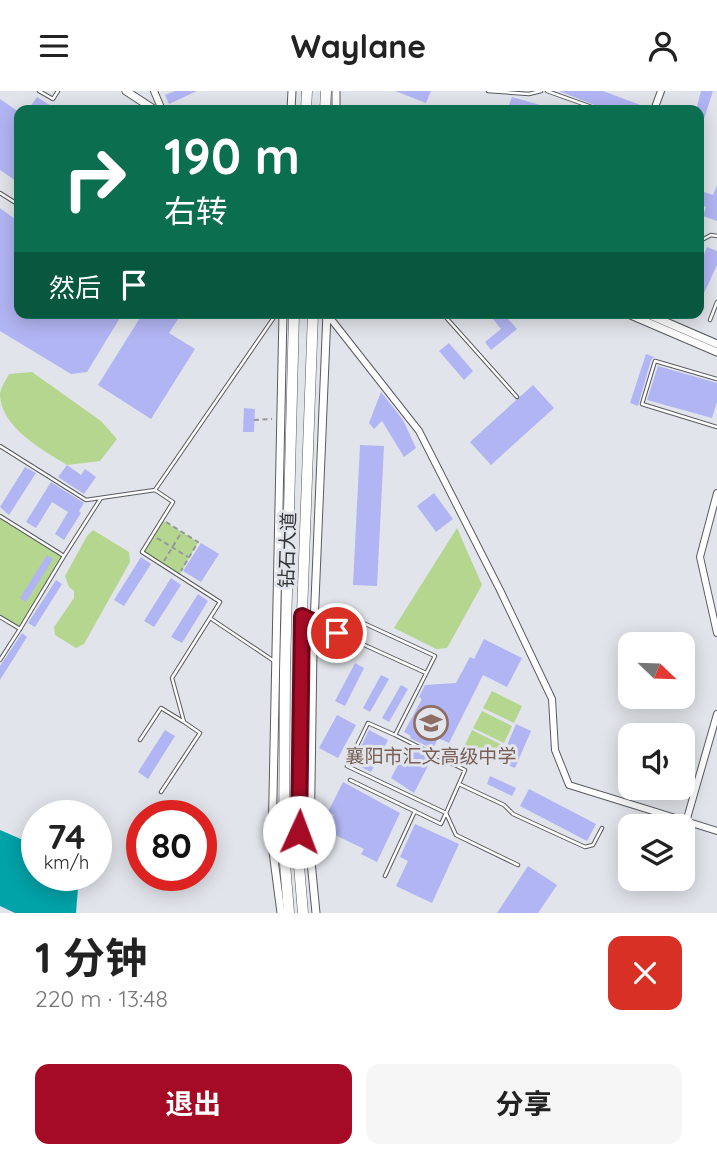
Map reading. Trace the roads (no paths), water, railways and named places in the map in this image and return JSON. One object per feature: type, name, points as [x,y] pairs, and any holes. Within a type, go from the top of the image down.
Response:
[{"type":"highway","name":"钻石大道","points":[[289,913],[284,851],[285,670],[294,319]]},
{"type":"highway","name":"钻石大道","points":[[303,913],[298,854],[302,616],[313,319]]},
{"type":"street","points":[[125,91],[147,105]]},
{"type":"street","points":[[281,913],[272,844],[283,319]]},
{"type":"street","points":[[316,913],[310,851],[314,623],[327,319]]},
{"type":"street","points":[[332,319],[419,431],[426,444],[552,699],[555,750],[569,785],[661,814]]},
{"type":"street","points":[[642,319],[717,352]]},
{"type":"street","points":[[659,319],[717,344]]},
{"type":"street","points":[[717,493],[701,557],[717,633]]},
{"type":"street","points":[[688,814],[717,714]]},
{"type":"street","points":[[695,825],[717,831]]},
{"type":"lane","points":[[38,91],[53,99],[58,91]]},
{"type":"lane","points":[[488,91],[529,94],[541,91]]},
{"type":"lane","points":[[547,91],[586,105]]},
{"type":"lane","points":[[710,320],[717,302]]},
{"type":"lane","points":[[155,490],[273,319]]},
{"type":"lane","points":[[447,319],[517,397]]},
{"type":"lane","points":[[717,379],[655,361],[642,404],[717,427]]},
{"type":"lane","points":[[0,446],[86,500],[155,490],[173,502],[142,552],[220,602],[172,678],[184,722]]},
{"type":"lane","points":[[0,660],[101,498]]},
{"type":"lane","points":[[0,516],[64,556]]},
{"type":"lane","points":[[335,610],[435,656],[395,734]]},
{"type":"lane","points":[[302,616],[426,673]]},
{"type":"lane","points":[[0,617],[20,629]]},
{"type":"lane","points":[[209,618],[275,661]]},
{"type":"lane","points":[[140,740],[161,708],[200,733],[161,792]]},
{"type":"lane","points":[[350,780],[441,824],[446,813],[459,784],[465,769],[368,723],[347,766],[446,813],[456,835],[518,865]]},
{"type":"lane","points":[[459,784],[504,804],[513,814],[585,847],[593,845],[602,828]]},
{"type":"lane","points":[[385,876],[415,811]]},
{"type":"water","points":[[0,830],[21,839],[21,891],[78,891],[76,913],[15,913],[0,906]]},
{"type":"place","name":"襄阳市汇文高级中学","points":[[431,723]]}]
